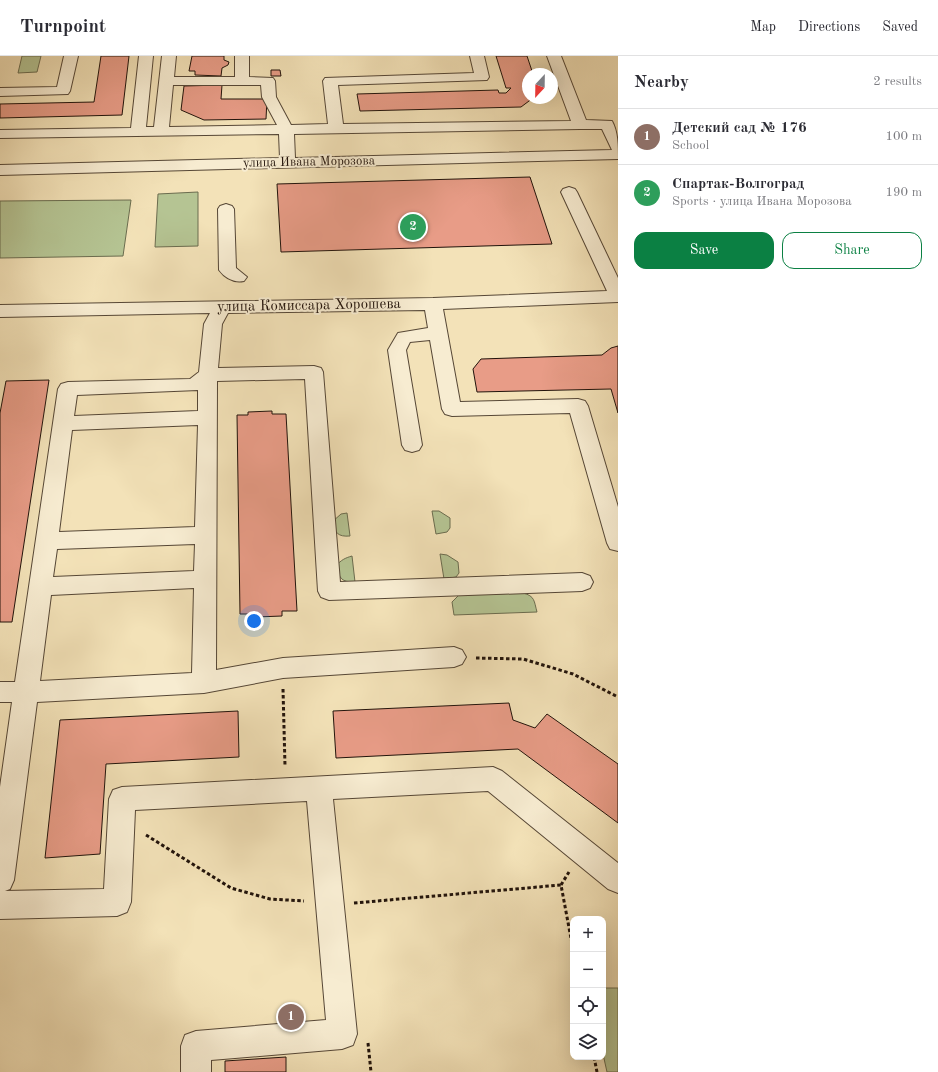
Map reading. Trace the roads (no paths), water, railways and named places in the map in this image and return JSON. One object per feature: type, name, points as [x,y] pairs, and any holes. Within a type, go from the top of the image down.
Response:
[{"type":"street","points":[[0,92],[64,91],[70,56]]},
{"type":"street","points":[[138,131],[146,56]]},
{"type":"street","points":[[161,130],[169,56]]},
{"type":"street","points":[[242,56],[242,80]]},
{"type":"street","points":[[336,128],[330,81],[482,77],[477,56]]},
{"type":"street","points":[[554,56],[580,125]]},
{"type":"street","points":[[166,81],[268,81],[269,97],[286,129],[288,162]]},
{"type":"street","points":[[0,134],[161,130],[607,124],[618,148]]},
{"type":"street","name":"улица Ивана Морозова","points":[[0,170],[618,154]]},
{"type":"street","points":[[569,192],[618,296]]},
{"type":"street","points":[[226,209],[228,270],[238,277]]},
{"type":"street","name":"улица Комиссара Хорошева","points":[[0,311],[433,304],[618,296]]},
{"type":"street","points":[[433,304],[452,409],[578,406],[618,543]]},
{"type":"street","points":[[204,683],[208,375],[213,324],[220,312],[218,307]]},
{"type":"street","points":[[412,445],[397,350],[404,337],[439,333]]},
{"type":"street","points":[[0,880],[42,586],[68,389],[194,385],[208,375],[314,372],[329,591],[582,582]]},
{"type":"street","points":[[64,423],[208,418]]},
{"type":"street","points":[[48,541],[206,535]]},
{"type":"street","points":[[42,586],[206,579]]},
{"type":"street","points":[[0,692],[204,683],[283,668],[454,657]]},
{"type":"street","points":[[0,905],[117,902],[122,799],[493,779],[618,880]]},
{"type":"street","points":[[196,1072],[196,1046],[342,1034],[319,789]]},
{"type":"place","name":"Спартак-Волгоград","points":[[413,227]]},
{"type":"place","name":"Детский сад № 176","points":[[291,1017]]}]
